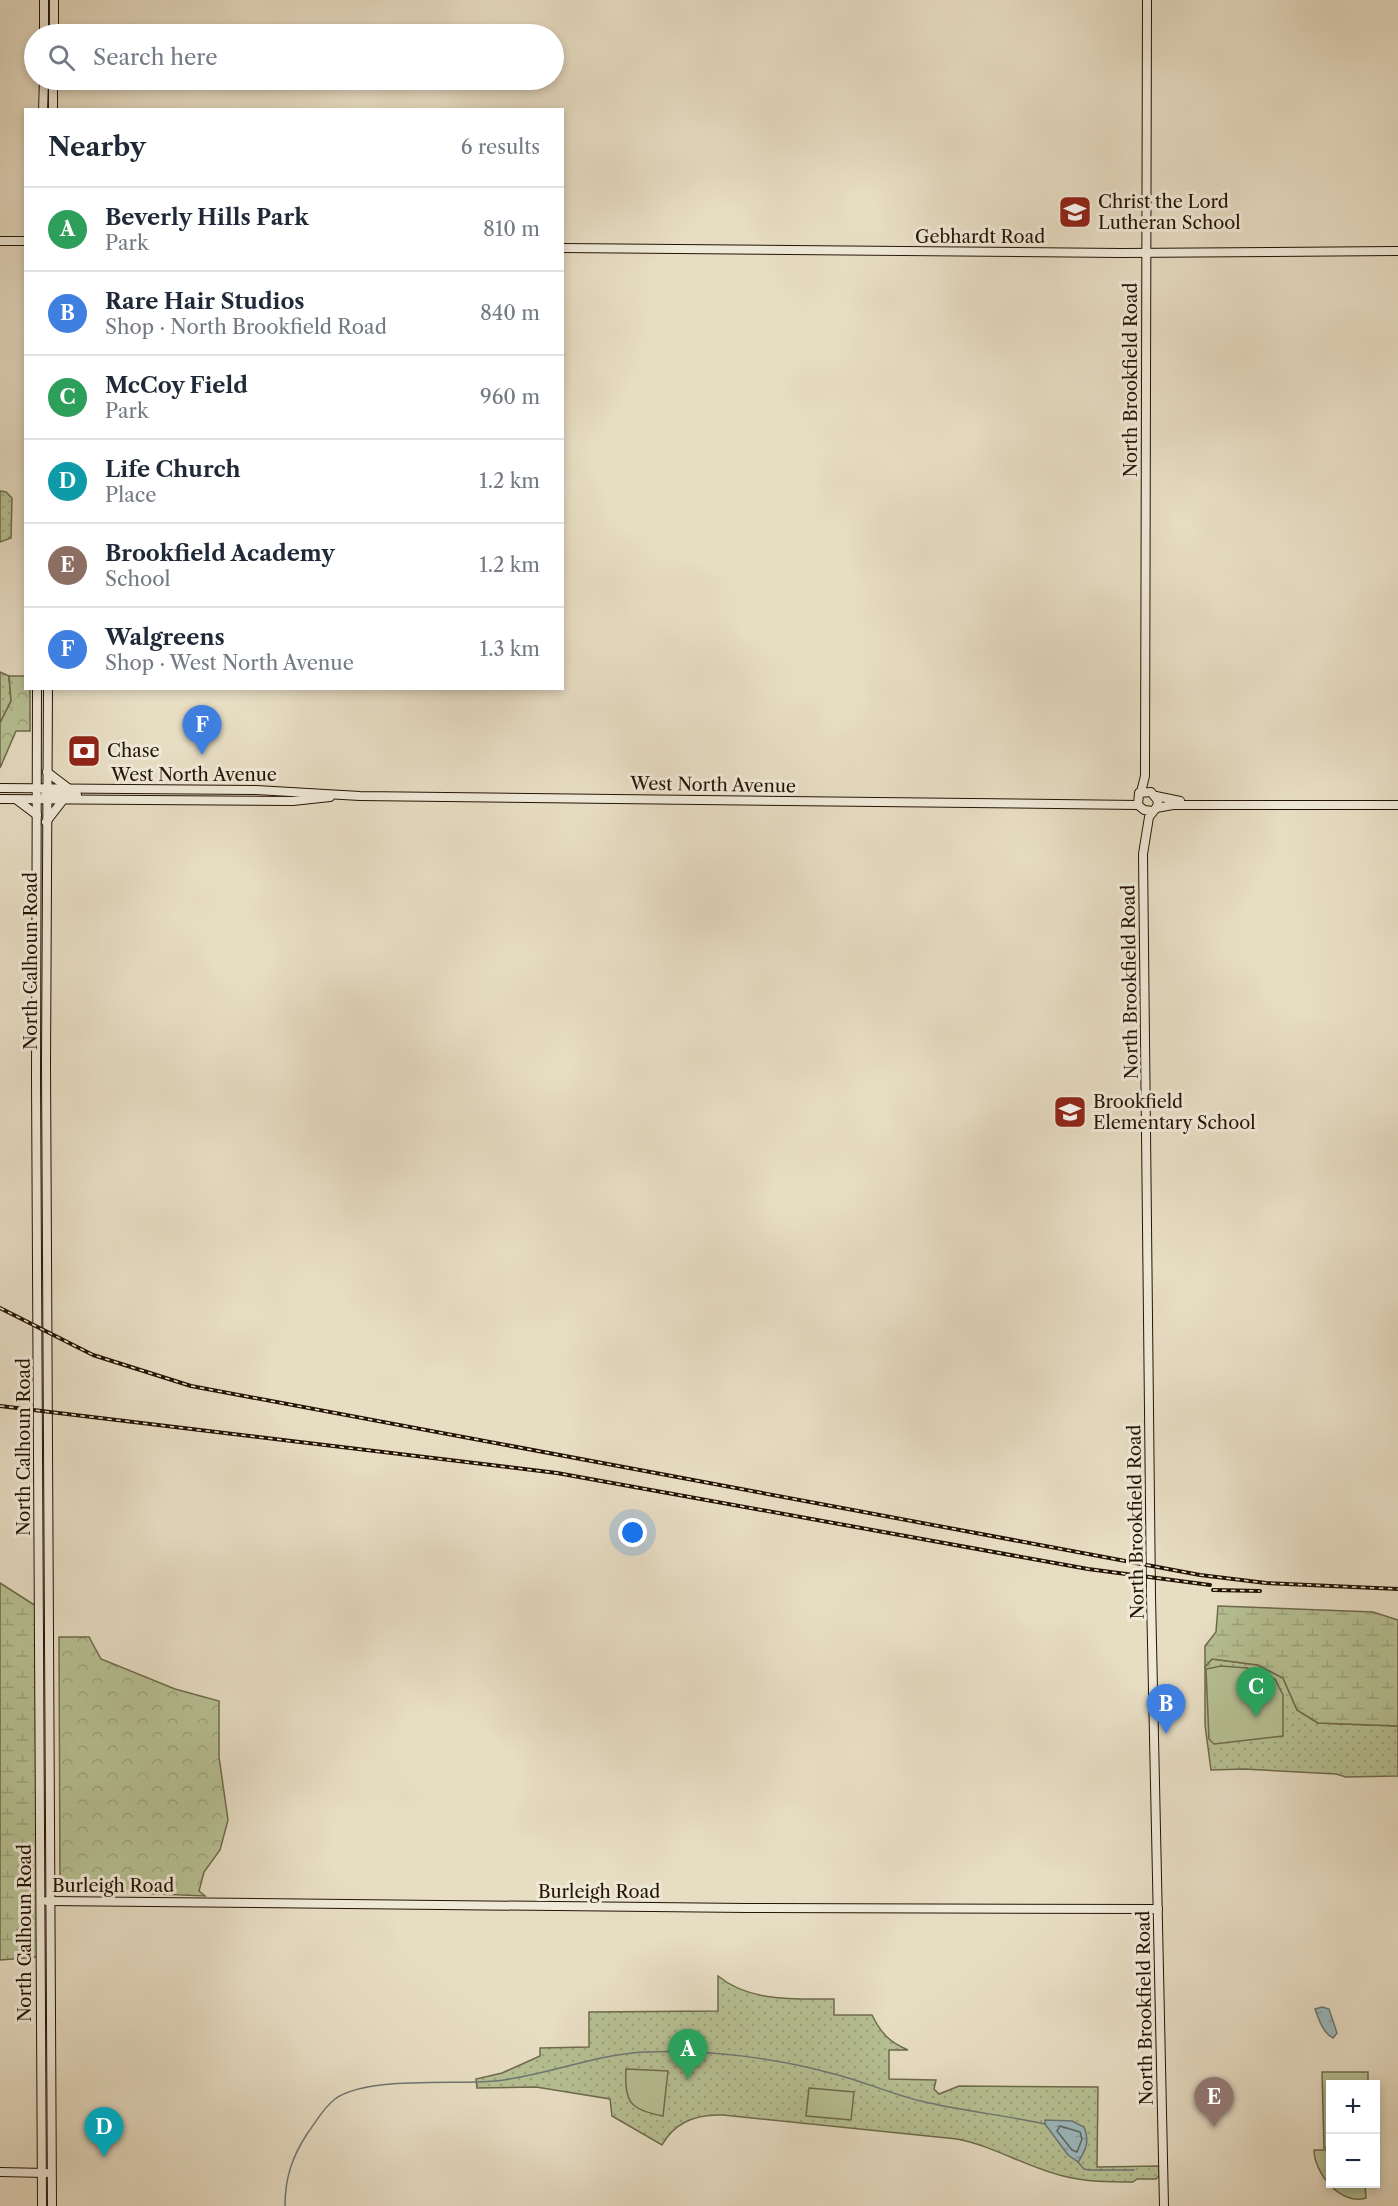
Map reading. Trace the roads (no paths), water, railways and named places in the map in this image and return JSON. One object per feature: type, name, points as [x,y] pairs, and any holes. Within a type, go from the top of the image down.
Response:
[{"type":"main road","points":[[44,0],[44,24]]},
{"type":"main road","points":[[54,0],[54,24]]},
{"type":"main road","name":"North Brookfield Road","points":[[1147,0],[1144,760],[1139,806],[1145,837],[1151,1579],[1164,2206]]},
{"type":"main road","points":[[43,108],[44,90]]},
{"type":"main road","points":[[53,90],[53,108]]},
{"type":"main road","points":[[0,242],[24,242]]},
{"type":"main road","name":"Gebhardt Road","points":[[564,248],[1146,253],[1398,251]]},
{"type":"main road","name":"North Calhoun Road","points":[[38,690],[42,2206]]},
{"type":"main road","name":"North Calhoun Road","points":[[48,690],[46,822],[52,2206]]},
{"type":"main road","name":"North Brookfield Road","points":[[1144,760],[1155,795],[1155,810],[1149,817],[1145,837]]},
{"type":"main road","points":[[24,789],[38,769]]},
{"type":"main road","points":[[47,772],[69,789]]},
{"type":"main road","name":"West North Avenue","points":[[0,788],[38,789],[63,800],[293,801],[353,796]]},
{"type":"main road","name":"West North Avenue","points":[[0,799],[37,800],[47,794],[69,789],[277,790],[353,796],[1073,804],[1139,806],[1155,810]]},
{"type":"main road","points":[[47,794],[89,795],[118,790]]},
{"type":"main road","points":[[1140,793],[1223,806]]},
{"type":"main road","name":"West North Avenue","points":[[1073,804],[1119,800],[1140,793]]},
{"type":"main road","points":[[15,800],[37,815]]},
{"type":"main road","points":[[46,822],[63,800]]},
{"type":"main road","points":[[1155,810],[1169,805],[1398,805]]},
{"type":"main road","name":"Burleigh Road","points":[[40,1901],[736,1908],[1158,1909]]},
{"type":"main road","points":[[0,2172],[52,2173]]},
{"type":"water","points":[[1322,2007],[1329,2009],[1337,2033],[1333,2038],[1324,2030],[1315,2009]]},
{"type":"water","points":[[1045,2120],[1072,2121],[1084,2127],[1087,2137],[1086,2145],[1078,2162],[1068,2155],[1045,2124]]},
{"type":"waterway","points":[[285,2206],[288,2177],[293,2160],[302,2143],[327,2107],[335,2099],[349,2092],[389,2084],[495,2081],[627,2054],[669,2051],[717,2053],[765,2059],[812,2068],[899,2095],[951,2108],[1045,2124]]},
{"type":"waterway","points":[[1078,2162],[1084,2169],[1089,2170],[1134,2170]]},
{"type":"railway","points":[[0,1308],[93,1355],[191,1386],[1200,1575],[1266,1583],[1398,1589]]},
{"type":"railway","points":[[0,1406],[557,1473],[1088,1569],[1210,1585]]},
{"type":"railway","points":[[1213,1590],[1260,1591]]},
{"type":"place","name":"Christ the Lord Lutheran School","points":[[1075,212]]},
{"type":"place","name":"Chase","points":[[84,751]]},
{"type":"place","name":"Walgreens","points":[[202,755]]},
{"type":"place","name":"Brookfield Elementary School","points":[[1070,1112]]},
{"type":"place","name":"McCoy Field","points":[[1256,1717]]},
{"type":"place","name":"Rare Hair Studios","points":[[1166,1734]]},
{"type":"place","name":"Beverly Hills Park","points":[[688,2079]]},
{"type":"place","name":"Brookfield Academy","points":[[1214,2127]]},
{"type":"place","name":"Life Church","points":[[104,2157]]}]
